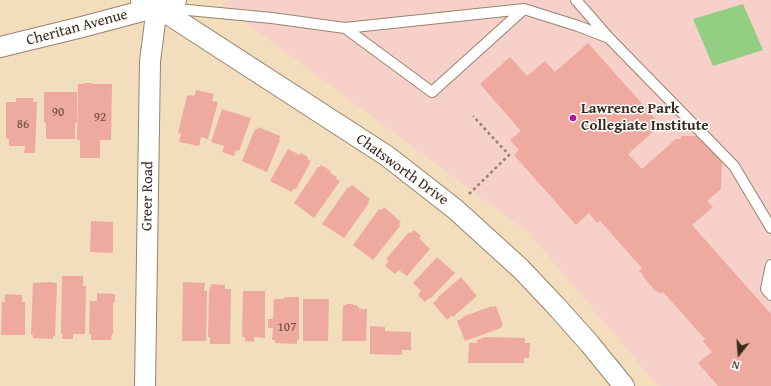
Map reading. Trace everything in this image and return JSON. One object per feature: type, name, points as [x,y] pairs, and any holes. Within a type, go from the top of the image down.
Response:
[{"type":"street","name":"Cheritan Avenue","points":[[0,47],[46,36],[149,3],[176,0]]},
{"type":"street","name":"Greer Road","points":[[145,386],[150,61],[149,3]]},
{"type":"street","name":"Chatsworth Drive","points":[[149,3],[387,156],[455,209],[504,253],[551,300],[624,386]]},
{"type":"lane","points":[[576,0],[609,38],[734,166],[771,228]]},
{"type":"lane","points":[[149,3],[345,28],[524,9],[578,26],[609,38]]},
{"type":"lane","points":[[345,28],[432,92],[524,9]]},
{"type":"lane","points":[[771,265],[766,289],[771,295]]},
{"type":"path","points":[[466,197],[509,155],[473,116]]},
{"type":"shaded area","name":"Lawrence Park Collegiate Institute","points":[[232,0],[771,0],[771,386],[658,386],[529,233],[221,4]]},
{"type":"green space","points":[[743,4],[763,50],[713,66],[693,19]]},
{"type":"building","points":[[588,43],[661,125],[628,154],[642,169],[676,139],[681,139],[681,136],[700,136],[700,140],[703,140],[722,161],[721,189],[707,201],[713,207],[692,225],[771,314],[771,386],[718,386],[698,363],[712,352],[703,341],[705,339],[663,292],[660,294],[657,291],[656,292],[642,275],[643,274],[639,271],[642,268],[600,221],[597,223],[589,213],[576,225],[514,155],[519,150],[510,140],[521,131],[480,84],[510,57],[527,76],[545,61],[555,72]]},
{"type":"building","points":[[78,84],[112,84],[111,140],[100,140],[100,158],[80,158],[80,140],[77,140]]},
{"type":"building","points":[[196,90],[214,94],[212,101],[218,102],[208,139],[201,137],[199,146],[179,142],[181,134],[178,133],[187,96],[194,96]]},
{"type":"building","points":[[44,92],[77,92],[77,123],[75,123],[75,139],[46,139],[46,123],[44,123]]},
{"type":"building","points":[[16,98],[33,98],[33,102],[37,102],[35,153],[24,153],[25,146],[9,146],[9,139],[6,138],[6,102],[16,102]]},
{"type":"building","points":[[222,109],[251,118],[239,151],[236,150],[234,156],[222,152],[224,146],[211,142]]},
{"type":"building","points":[[258,127],[280,136],[280,140],[267,172],[242,161],[255,129],[257,130]]},
{"type":"building","points":[[288,149],[300,155],[301,153],[308,157],[307,159],[311,161],[296,189],[294,188],[292,192],[270,181]]},
{"type":"building","points":[[321,165],[331,171],[330,173],[337,177],[336,179],[340,181],[314,218],[294,203],[318,167]]},
{"type":"building","points":[[352,185],[370,199],[368,202],[369,203],[344,238],[322,224],[348,187],[349,188]]},
{"type":"building","points":[[384,207],[401,222],[399,224],[400,226],[373,260],[353,245],[379,209],[381,210]]},
{"type":"building","points":[[91,221],[113,222],[113,253],[90,252]]},
{"type":"building","points":[[414,230],[421,236],[419,238],[430,249],[407,276],[399,270],[395,274],[385,266],[389,261],[386,259],[409,232],[411,233]]},
{"type":"building","points":[[437,257],[455,273],[430,299],[429,298],[425,302],[418,295],[421,291],[413,283]]},
{"type":"building","points":[[62,276],[83,276],[83,286],[86,286],[85,334],[73,334],[73,339],[62,339],[63,334],[61,334]]},
{"type":"building","points":[[461,277],[477,296],[453,317],[452,315],[447,320],[433,303]]},
{"type":"building","points":[[183,282],[205,283],[204,291],[207,291],[206,341],[182,341]]},
{"type":"building","points":[[33,283],[57,283],[55,336],[53,336],[53,339],[33,338],[33,335],[31,335]]},
{"type":"building","points":[[211,284],[225,285],[225,289],[231,289],[230,344],[210,344],[210,337],[208,337],[209,289]]},
{"type":"building","points":[[243,291],[265,291],[265,338],[254,337],[254,342],[245,341],[245,337],[242,337]]},
{"type":"building","points":[[97,293],[115,294],[115,303],[113,302],[113,334],[111,340],[91,340],[91,334],[89,334],[90,301],[97,301]]},
{"type":"building","points":[[5,294],[22,295],[22,302],[25,302],[25,335],[1,335],[2,302],[5,302]]},
{"type":"building","points":[[284,297],[299,297],[299,340],[297,340],[297,344],[275,343],[275,340],[272,340],[273,328],[268,328],[268,319],[273,319],[274,299],[284,299]]},
{"type":"building","points":[[303,299],[329,299],[328,341],[303,341]]},
{"type":"building","points":[[343,305],[357,305],[359,309],[367,309],[366,341],[342,341]]},
{"type":"building","points":[[492,306],[496,306],[503,325],[501,328],[465,341],[457,321],[463,318],[462,317]]},
{"type":"building","points":[[370,326],[385,327],[385,331],[411,332],[411,350],[402,350],[402,355],[370,354]]},
{"type":"building","points":[[485,337],[525,338],[525,343],[530,343],[529,358],[524,358],[524,363],[468,363],[469,343],[477,343],[477,340]]},
{"type":"place","name":"Lawrence Park Collegiate Institute","points":[[573,118]]}]
